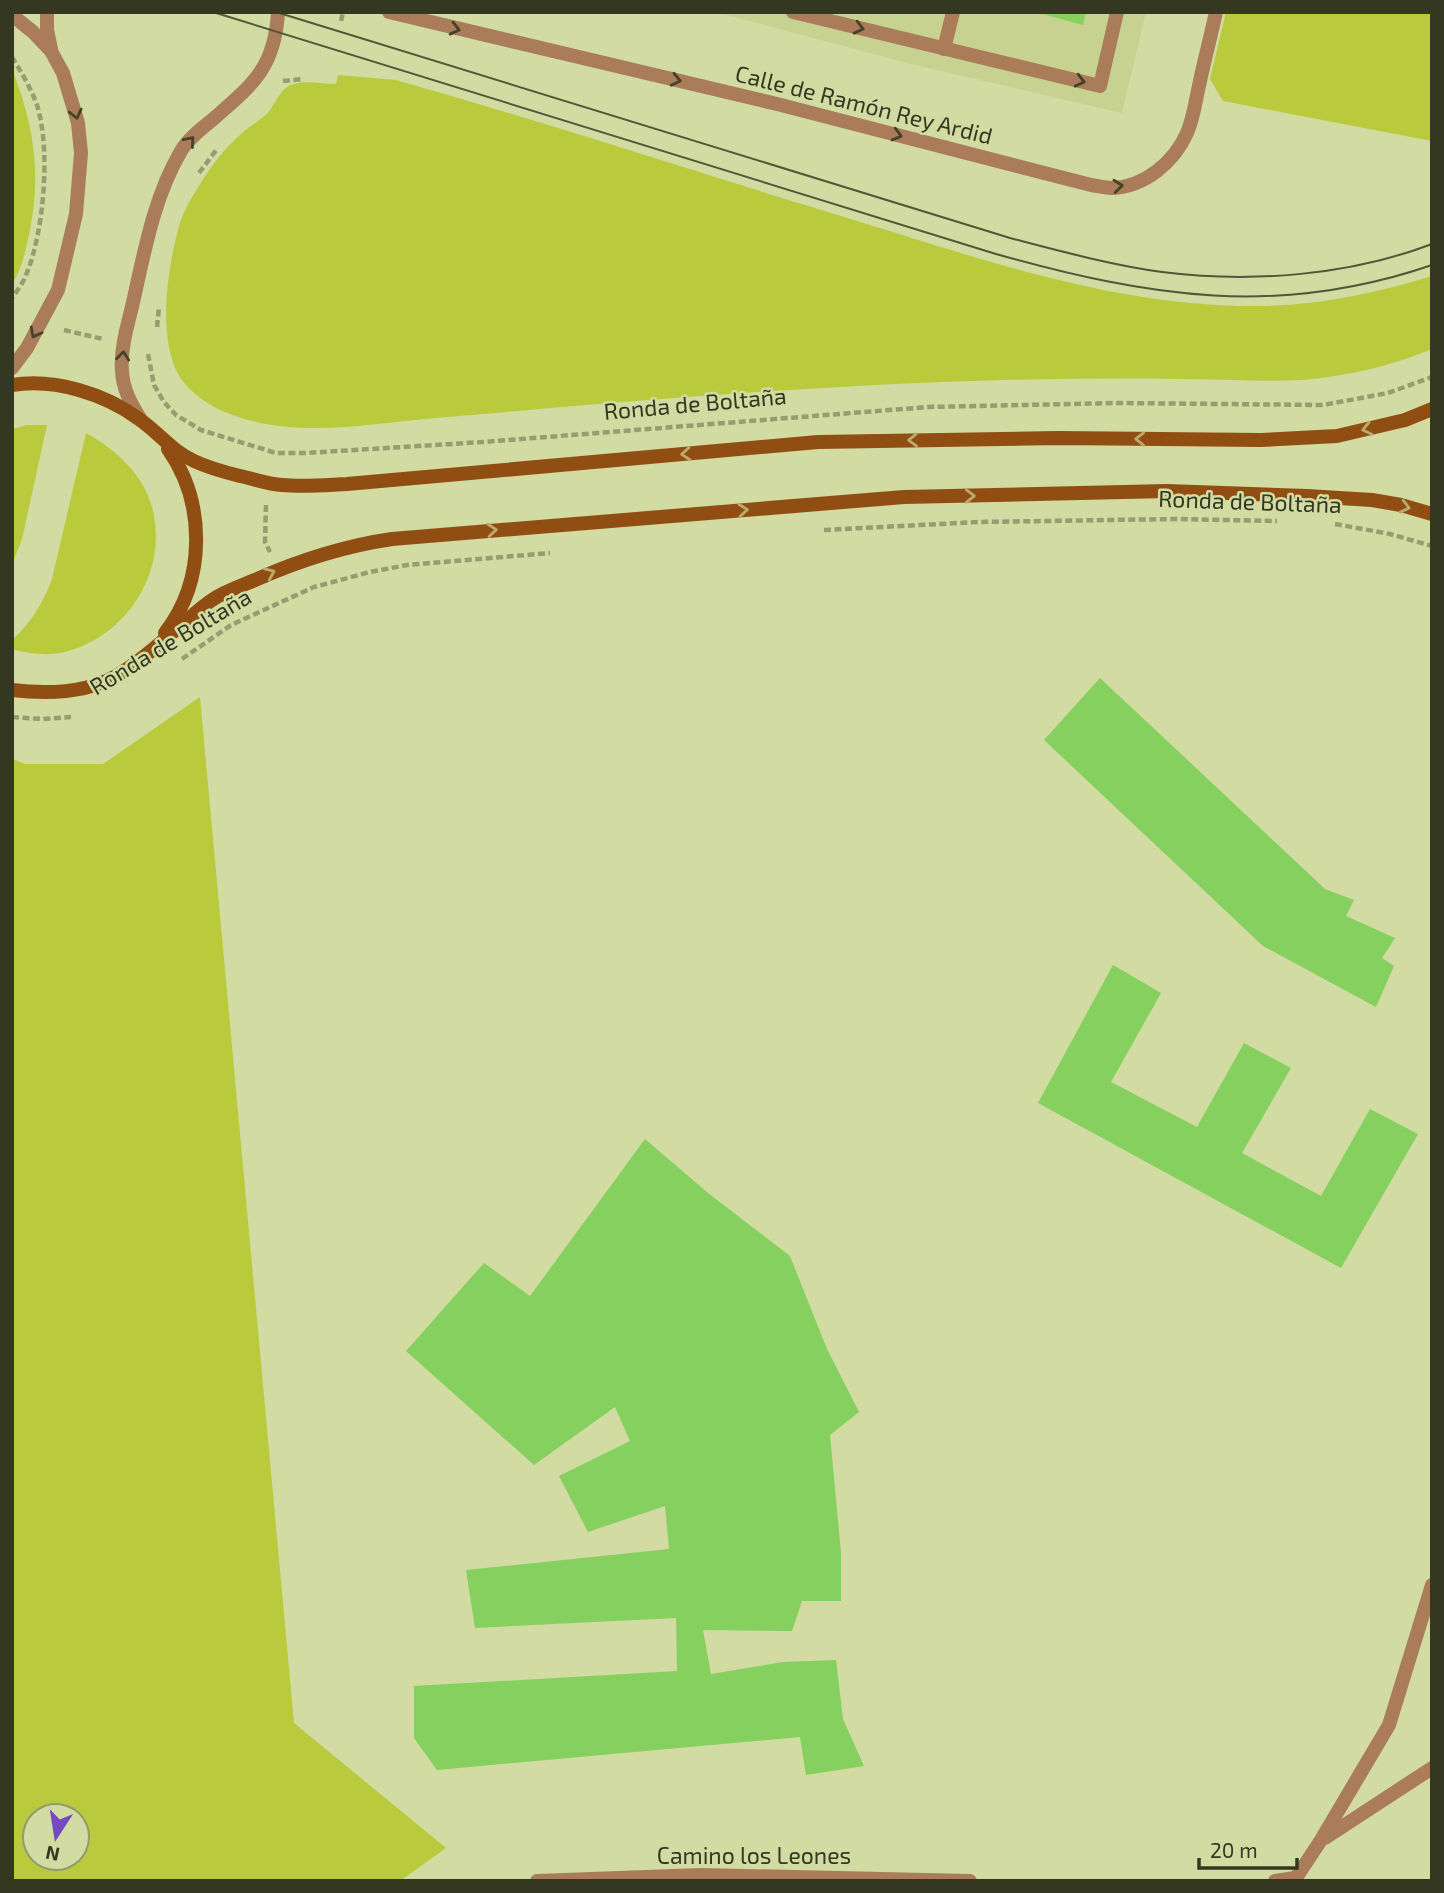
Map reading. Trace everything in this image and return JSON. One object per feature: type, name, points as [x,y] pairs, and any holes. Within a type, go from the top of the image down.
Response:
[{"type":"main road","name":"Ronda de Boltaña","points":[[12,385],[45,384],[83,391],[115,404],[141,420],[178,453],[215,470],[270,483],[309,486],[818,442],[1058,438],[1261,440],[1337,436],[1405,420],[1432,409]]},
{"type":"main road","name":"Ronda de Boltaña","points":[[152,649],[172,624],[183,603],[191,583],[196,556],[194,514],[187,482],[159,437]]},
{"type":"main road","name":"Ronda de Boltaña","points":[[12,690],[41,693],[66,691],[114,677],[212,600],[232,590],[298,562],[360,544],[392,539],[904,497],[1167,491],[1372,500],[1432,514]]},
{"type":"street","points":[[47,12],[51,51]]},
{"type":"street","points":[[277,32],[278,12]]},
{"type":"street","points":[[141,420],[128,400],[124,385],[124,343],[150,229],[166,183],[182,149],[197,132],[242,95],[260,75],[287,12]]},
{"type":"street","name":"Calle de Ramón Rey Ardid","points":[[389,12],[777,104],[1091,185],[1113,188],[1132,184],[1151,175],[1177,151],[1193,113],[1216,12]]},
{"type":"street","points":[[793,12],[828,16],[944,49],[1100,86],[1117,12]]},
{"type":"street","points":[[944,49],[953,12]]},
{"type":"street","points":[[12,15],[51,51],[63,73],[78,123],[81,153],[76,214],[62,275],[52,304],[27,348],[12,368]]},
{"type":"street","points":[[1275,1881],[1295,1880],[1389,1725],[1432,1585]]},
{"type":"street","points":[[1321,1840],[1432,1768]]},
{"type":"street","name":"Camino los Leones","points":[[537,1881],[701,1875],[970,1881]]},
{"type":"path","points":[[341,22],[343,12]]},
{"type":"path","points":[[12,57],[38,108],[44,151],[38,230],[26,276],[12,298]]},
{"type":"path","points":[[277,88],[284,79],[302,79]]},
{"type":"path","points":[[194,180],[223,142]]},
{"type":"path","points":[[157,327],[160,298]]},
{"type":"path","name":"Ronda de Boltaña","points":[[40,325],[148,349],[153,385],[176,415],[211,434],[276,453],[483,442],[928,407],[1118,403],[1322,405],[1388,393],[1432,377]]},
{"type":"path","points":[[276,453],[266,508],[265,542],[290,597]]},
{"type":"path","name":"Ronda de Boltaña","points":[[821,530],[978,522],[1175,519],[1285,522]]},
{"type":"path","name":"Ronda de Boltaña","points":[[1327,522],[1390,534],[1432,546]]},
{"type":"path","name":"Ronda de Boltaña","points":[[178,661],[231,625],[325,584],[407,565],[559,552]]},
{"type":"path","name":"Ronda de Boltaña","points":[[12,717],[42,719],[79,716]]},
{"type":"shaded area","points":[[716,12],[1146,12],[1122,113],[911,64]]},
{"type":"green space","points":[[1226,12],[1432,12],[1432,141],[1223,101],[1210,79]]},
{"type":"green space","points":[[12,69],[31,132],[35,194],[27,245],[12,284]]},
{"type":"green space","points":[[338,75],[396,80],[988,261],[1097,288],[1207,304],[1263,306],[1348,297],[1432,276],[1432,349],[1369,369],[1303,380],[1091,379],[887,384],[315,428],[266,424],[242,418],[205,402],[184,382],[176,370],[167,336],[166,317],[169,277],[180,223],[191,199],[218,158],[241,134],[267,114],[285,89],[304,82],[336,84]]},
{"type":"green space","points":[[27,425],[47,425],[22,539],[12,564],[12,429]]},
{"type":"green space","points":[[86,433],[117,455],[135,473],[148,495],[156,531],[149,576],[125,616],[88,644],[52,654],[12,649],[12,640],[36,612],[52,579]]},
{"type":"green space","points":[[200,697],[294,1723],[446,1848],[400,1881],[12,1881],[12,759],[25,764],[103,764]]},
{"type":"building","points":[[1035,12],[1086,12],[1083,25]]},
{"type":"building","points":[[1100,678],[1325,889],[1354,900],[1346,916],[1395,938],[1382,958],[1394,966],[1376,1007],[1263,946],[1044,740]]},
{"type":"building","points":[[1113,965],[1161,993],[1111,1082],[1197,1127],[1244,1043],[1291,1068],[1242,1153],[1321,1196],[1370,1109],[1418,1134],[1341,1268],[1038,1103]]},
{"type":"building","points":[[645,1139],[708,1193],[790,1256],[827,1349],[859,1412],[830,1435],[841,1553],[841,1601],[802,1601],[792,1631],[703,1630],[711,1674],[783,1662],[836,1660],[843,1719],[864,1766],[806,1775],[800,1737],[437,1770],[414,1738],[414,1686],[677,1671],[676,1618],[475,1628],[466,1570],[669,1549],[665,1506],[588,1532],[559,1476],[630,1441],[615,1407],[534,1465],[406,1351],[484,1263],[530,1296]]},
{"type":"tram line","points":[[213,12],[996,254],[1107,281],[1214,296],[1267,296],[1320,292],[1375,282],[1432,265]]},
{"type":"tram line","points":[[276,12],[1010,238],[1124,266],[1230,277],[1299,274],[1367,263],[1432,244]]}]
